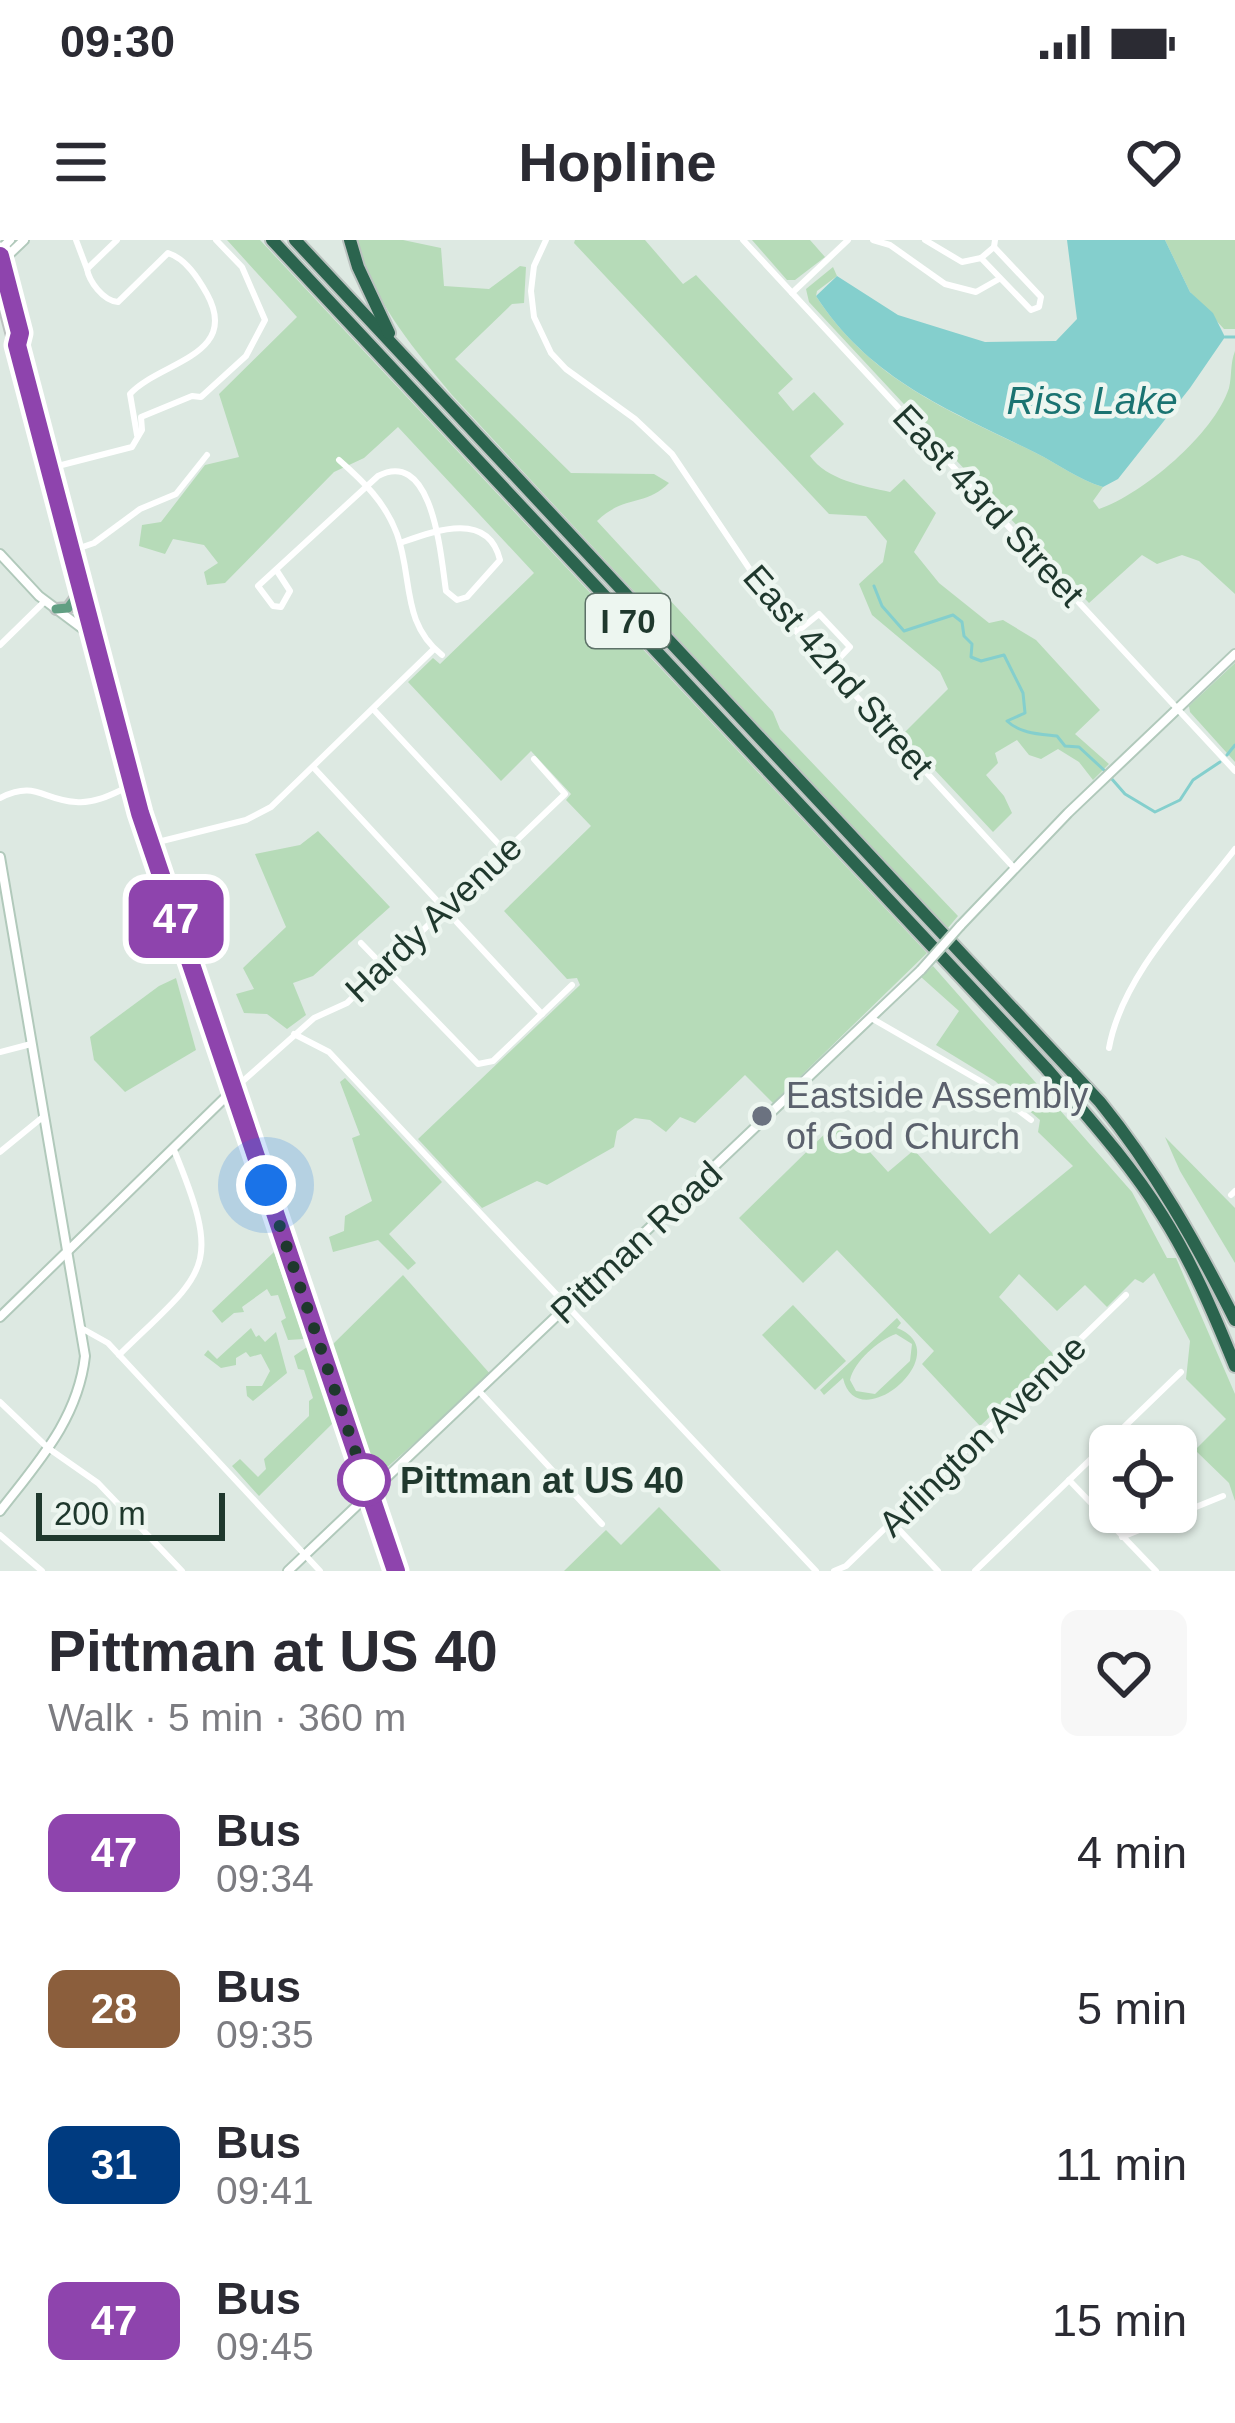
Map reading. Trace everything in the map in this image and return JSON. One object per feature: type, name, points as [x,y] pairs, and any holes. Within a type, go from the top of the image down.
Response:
[{"type":"highway","name":"I 70","points":[[272,240],[1072,1097],[1162,1214],[1235,1366]]},
{"type":"highway","name":"I 70","points":[[296,240],[1100,1102],[1136,1146],[1187,1226],[1235,1320]]},
{"type":"highway","points":[[350,240],[368,292],[398,350]]},
{"type":"main road","points":[[0,258],[20,333],[17,345]]},
{"type":"main road","points":[[0,292],[150,844],[396,1571]]},
{"type":"main road","points":[[56,609],[68,608],[80,592]]},
{"type":"street","points":[[0,258],[10,240]]},
{"type":"street","points":[[0,258],[24,240]]},
{"type":"street","points":[[76,240],[89,282],[106,299],[118,302],[169,253],[175,254],[207,294],[217,314],[216,329],[186,360],[130,394],[138,441]]},
{"type":"street","points":[[87,269],[117,240]]},
{"type":"street","points":[[50,468],[127,451],[138,441],[141,417],[201,397],[246,356],[266,320],[242,267],[217,240]]},
{"type":"street","name":"East 42nd Street","points":[[546,240],[534,266],[531,291],[534,316],[551,353],[672,454],[751,575],[797,632],[1015,868]]},
{"type":"street","name":"East 43rd Street","points":[[743,240],[1235,771]]},
{"type":"street","points":[[792,293],[848,240]]},
{"type":"street","points":[[873,240],[890,245],[945,284],[976,292],[999,279]]},
{"type":"street","points":[[926,240],[962,262],[981,259],[994,243],[1040,297],[1039,307],[1031,310],[1019,302],[981,259]]},
{"type":"street","points":[[70,551],[94,543],[140,509],[176,494],[207,455]]},
{"type":"street","points":[[150,844],[235,824],[271,807],[438,652],[411,614],[400,543],[388,513],[368,486],[339,460]]},
{"type":"street","points":[[277,571],[290,591],[280,607],[273,606],[257,586],[385,472],[404,473],[432,505],[437,532],[446,591],[452,598],[466,597],[497,567],[500,558],[474,528],[437,532],[400,543]]},
{"type":"street","points":[[0,554],[45,601],[91,635]]},
{"type":"street","points":[[0,645],[45,601]]},
{"type":"street","points":[[797,632],[819,614],[850,647],[830,668]]},
{"type":"street","name":"Pittman Road","points":[[288,1571],[921,970],[1015,868],[1235,654]]},
{"type":"street","points":[[373,709],[506,852]]},
{"type":"street","name":"Hardy Avenue","points":[[235,1088],[314,1018],[347,1003],[565,794],[534,759]]},
{"type":"street","points":[[314,768],[542,1014]]},
{"type":"street","points":[[0,798],[36,789],[80,803],[102,799],[132,784]]},
{"type":"street","points":[[1108,1048],[1117,1013],[1133,982],[1235,849]]},
{"type":"street","points":[[0,857],[83,1329],[82,1384],[75,1406],[0,1511]]},
{"type":"street","points":[[361,944],[469,1058],[483,1064],[494,1061],[572,985]]},
{"type":"street","points":[[871,1018],[982,1082],[1031,1120]]},
{"type":"street","points":[[294,1034],[329,1052],[816,1571]]},
{"type":"street","points":[[0,1052],[33,1043]]},
{"type":"street","points":[[0,1317],[235,1088]]},
{"type":"street","points":[[0,1152],[46,1115]]},
{"type":"street","points":[[118,1355],[190,1286],[202,1258],[196,1209],[174,1150]]},
{"type":"street","name":"Arlington Avenue","points":[[834,1571],[846,1566],[1126,1295]]},
{"type":"street","points":[[83,1329],[108,1343],[320,1571]]},
{"type":"street","points":[[975,1571],[1181,1372]]},
{"type":"street","points":[[477,1389],[602,1523]]},
{"type":"street","points":[[0,1402],[48,1448],[98,1484],[182,1571]]},
{"type":"street","points":[[1069,1480],[1156,1571]]},
{"type":"street","points":[[1122,1537],[1223,1496]]},
{"type":"street","points":[[891,1521],[938,1571]]},
{"type":"street","points":[[0,1535],[42,1571]]},
{"type":"green space","points":[[227,240],[260,240],[927,953],[773,1103],[745,1075],[695,1123],[680,1117],[666,1132],[650,1120],[635,1118],[617,1131],[614,1147],[547,1185],[537,1181],[482,1208],[418,1139],[580,985],[577,978],[567,979],[504,911],[591,826],[566,800],[571,794],[531,751],[501,781],[408,682],[433,658],[440,664],[534,573],[398,427],[364,458],[334,472],[225,583],[207,585],[204,572],[218,563],[204,545],[173,539],[165,554],[139,546],[142,525],[161,522],[205,465],[239,457],[219,394],[297,317]]},
{"type":"green space","points":[[357,240],[403,240],[441,248],[444,286],[489,289],[520,266],[526,267],[524,303],[512,304],[455,359],[571,473],[654,474],[669,483],[597,521],[773,712],[780,729],[958,916],[947,929],[452,395],[384,303]]},
{"type":"green space","points":[[575,240],[645,240],[683,284],[696,275],[793,379],[778,393],[793,411],[814,392],[844,424],[810,456],[817,464],[846,481],[890,492],[904,479],[936,513],[914,552],[939,583],[989,623],[1003,620],[1036,640],[1100,710],[1075,734],[1109,764],[1093,780],[1079,762],[1058,749],[1041,759],[1029,755],[1017,740],[995,753],[998,763],[986,775],[1012,813],[993,832],[902,735],[948,689],[940,672],[872,615],[859,584],[883,562],[887,541],[866,516],[829,514]]},
{"type":"green space","points":[[752,240],[810,240],[825,257],[795,280],[787,280]]},
{"type":"green space","points":[[1165,240],[1235,240],[1235,329],[1224,329],[1190,292]]},
{"type":"green space","points":[[833,267],[837,276],[816,296],[861,350],[914,391],[1103,487],[1093,501],[1099,509],[1156,476],[1193,443],[1221,406],[1235,351],[1235,594],[1199,561],[1182,555],[1157,564],[1142,555],[1089,603],[809,302],[806,289]]},
{"type":"green space","points":[[1235,663],[1235,762],[1189,706]]},
{"type":"green space","points":[[318,831],[390,907],[313,976],[293,983],[306,1015],[287,1029],[267,1014],[244,1013],[236,994],[254,989],[243,968],[286,927],[255,854],[300,845]]},
{"type":"green space","points":[[933,966],[1132,1192],[1167,1258],[1176,1258],[1235,1394],[1235,1501],[1229,1483],[1197,1452],[1226,1419],[1186,1379],[1190,1341],[1154,1273],[1143,1283],[1135,1279],[1107,1307],[1085,1285],[1057,1311],[1019,1274],[999,1297],[1055,1356],[980,1426],[922,1364],[934,1351],[837,1250],[803,1283],[739,1218],[840,1119],[888,1172],[914,1150],[990,1234],[1073,1166],[1038,1132],[1040,1120],[995,1081],[936,1045],[959,1011],[921,977]]},
{"type":"green space","points":[[176,978],[196,1050],[125,1092],[94,1060],[90,1037]]},
{"type":"green space","points":[[345,1078],[442,1182],[389,1234],[416,1263],[408,1270],[378,1240],[333,1252],[329,1237],[344,1231],[345,1216],[372,1201],[352,1138],[360,1135],[340,1082]]},
{"type":"green space","points":[[1165,1137],[1235,1208],[1235,1263],[1180,1171]]},
{"type":"green space","points":[[274,1252],[304,1339],[288,1340],[278,1295],[271,1296],[267,1289],[242,1307],[244,1312],[222,1323],[212,1311]]},
{"type":"green space","points":[[403,1275],[491,1375],[374,1479],[329,1348]]},
{"type":"green space","points":[[793,1305],[846,1361],[815,1390],[762,1335]]},
{"type":"green space","points":[[897,1318],[901,1323],[897,1328],[913,1340],[917,1355],[911,1371],[883,1396],[866,1400],[852,1395],[843,1378],[824,1395],[820,1390]],"holes":[[[896,1334],[912,1344],[910,1361],[875,1394],[856,1391],[852,1373],[875,1346]]]},
{"type":"green space","points":[[251,1328],[265,1342],[276,1332],[287,1373],[253,1401],[246,1386],[262,1386],[270,1371],[261,1354],[250,1357],[246,1352],[236,1358],[236,1365],[221,1368],[204,1355],[208,1350],[217,1359]]},
{"type":"green space","points":[[307,1347],[333,1423],[259,1496],[232,1466],[240,1459],[258,1477],[266,1469],[264,1459],[309,1416],[313,1398],[294,1356]]},
{"type":"green space","points":[[659,1507],[721,1571],[564,1571],[606,1530],[621,1545]]},
{"type":"water","name":"Riss Lake","points":[[1067,240],[1165,240],[1190,292],[1213,313],[1225,337],[1118,479],[1103,487],[914,390],[861,350],[816,296],[837,276],[898,315],[985,342],[1056,341],[1077,319]]},
{"type":"waterway","points":[[1225,337],[1235,337]]},
{"type":"waterway","points":[[874,586],[882,606],[904,631],[953,615],[962,622],[964,636],[972,644],[971,657],[981,661],[1004,655],[1023,693],[1025,713],[1007,721],[1024,731],[1057,736],[1065,746],[1079,747],[1105,771]]},
{"type":"waterway","points":[[1227,755],[1235,745]]},
{"type":"waterway","points":[[1111,778],[1125,794],[1155,812],[1180,800],[1193,780],[1220,762]]},
{"type":"bus line","name":"47","points":[[0,256],[20,333],[17,345],[140,813],[396,1571]]},
{"type":"place","name":"Eastside Assembly of God Church","points":[[762,1116]]},
{"type":"place","name":"Pittman at US 40","points":[[364,1480]]},
{"type":"route","points":[[266,1185],[369,1492],[364,1480]]}]
